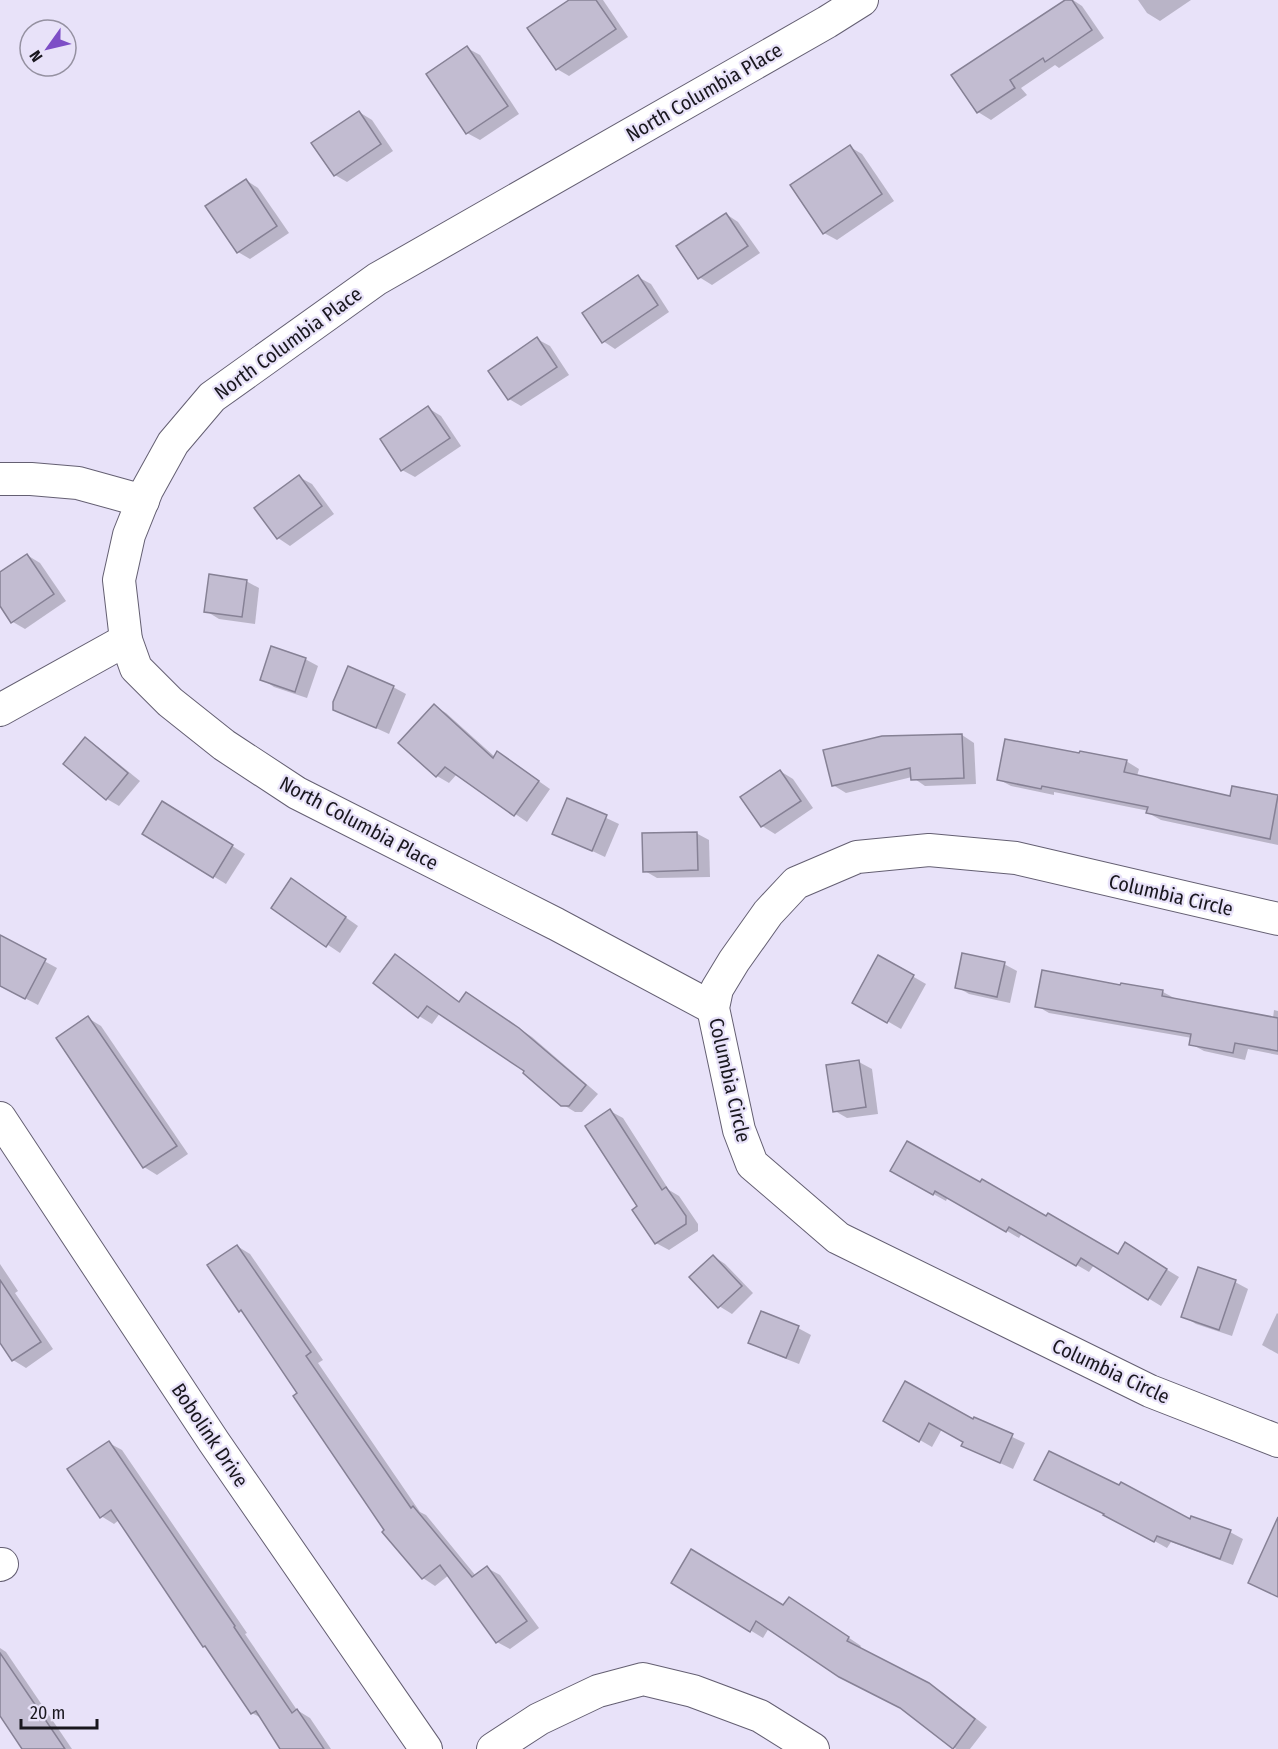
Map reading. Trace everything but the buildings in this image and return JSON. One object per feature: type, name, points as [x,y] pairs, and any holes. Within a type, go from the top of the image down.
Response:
[{"type":"street","name":"North Columbia Place","points":[[713,1008],[556,924],[297,793],[224,745],[170,702],[136,668],[126,640],[119,580],[129,536],[142,501],[173,443],[212,397],[377,279],[862,0]]},
{"type":"street","points":[[0,479],[78,483],[142,501]]},
{"type":"street","points":[[0,710],[126,640]]},
{"type":"street","name":"Columbia Circle","points":[[1278,920],[1016,858],[929,850],[857,857],[796,883],[768,913],[734,961],[717,988],[713,1008],[739,1130],[752,1164],[838,1238],[1150,1391],[1278,1441]]},
{"type":"street","name":"Bobolink Drive","points":[[0,1118],[214,1442],[426,1749]]},
{"type":"street","points":[[493,1749],[539,1719],[598,1691],[643,1679],[693,1691],[760,1716],[813,1749]]}]
